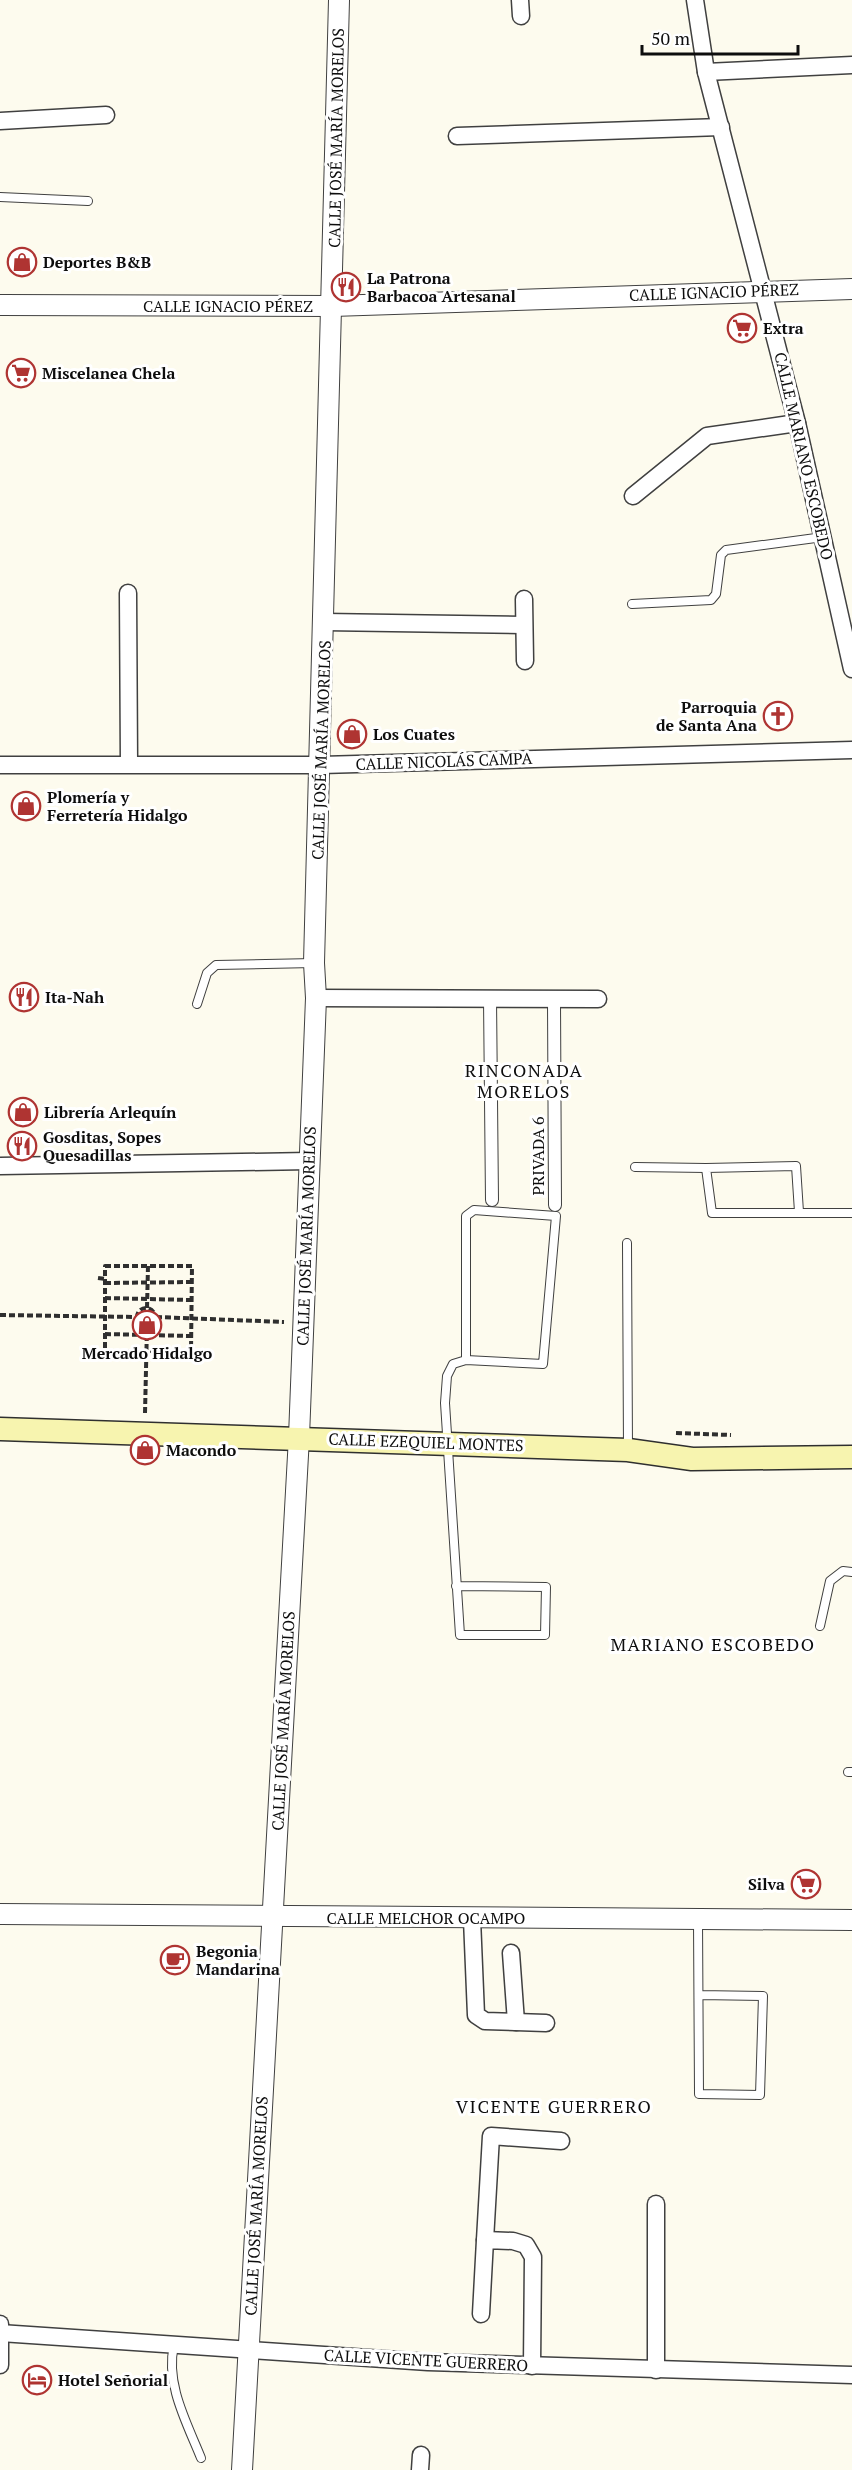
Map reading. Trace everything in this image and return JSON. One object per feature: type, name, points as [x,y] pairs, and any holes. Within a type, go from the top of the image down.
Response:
[{"type":"main road","name":"CALLE EZEQUIEL MONTES","points":[[0,1429],[299,1437],[628,1450],[692,1459],[852,1456]]},
{"type":"street","name":"CALLE JOSÉ MARÍA MORELOS","points":[[242,2470],[299,1437],[316,998],[314,963],[321,765],[339,0]]},
{"type":"street","name":"CALLE MARIANO ESCOBEDO","points":[[695,0],[706,72],[797,423],[849,639],[852,669]]},
{"type":"street","points":[[706,72],[852,65]]},
{"type":"street","points":[[0,121],[106,115]]},
{"type":"street","points":[[457,136],[721,127]]},
{"type":"street","name":"CALLE IGNACIO PÉREZ","points":[[0,305],[332,306],[764,289],[852,288]]},
{"type":"street","points":[[633,496],[707,436],[797,423]]},
{"type":"street","points":[[128,593],[129,764]]},
{"type":"street","points":[[524,599],[525,661]]},
{"type":"street","points":[[324,622],[523,625]]},
{"type":"street","name":"CALLE NICOLÁS CAMPA","points":[[0,765],[321,765],[852,750]]},
{"type":"street","points":[[316,998],[598,999]]},
{"type":"street","points":[[490,999],[492,1200]]},
{"type":"street","name":"PRIVADA 6","points":[[554,1000],[555,1204]]},
{"type":"street","points":[[0,1166],[309,1161]]},
{"type":"street","name":"CALLE MELCHOR OCAMPO","points":[[0,1914],[852,1920]]},
{"type":"street","points":[[472,1919],[476,2015],[485,2021],[546,2023]]},
{"type":"street","points":[[511,1953],[516,2022]]},
{"type":"street","points":[[481,2314],[491,2136],[561,2141]]},
{"type":"street","points":[[656,2204],[656,2370]]},
{"type":"street","points":[[485,2240],[513,2241],[526,2245],[533,2257],[532,2366]]},
{"type":"street","points":[[0,2324],[0,2365]]},
{"type":"street","name":"CALLE VICENTE GUERRERO","points":[[0,2333],[249,2351],[532,2366],[852,2375]]},
{"type":"lane","points":[[0,197],[88,201]]},
{"type":"lane","points":[[632,603],[711,600],[716,594],[721,555],[726,550],[823,537]]},
{"type":"lane","points":[[197,1004],[207,973],[216,965],[314,963]]},
{"type":"lane","points":[[634,1167],[796,1166],[799,1212]]},
{"type":"lane","points":[[706,1168],[712,1213],[852,1213]]},
{"type":"lane","points":[[456,1586],[546,1587],[545,1635],[460,1635],[456,1586],[448,1443],[447,1376],[453,1364],[466,1360],[543,1364],[556,1215],[474,1210],[466,1216],[466,1360]]},
{"type":"lane","points":[[627,1243],[628,1450]]},
{"type":"lane","points":[[820,1626],[830,1581],[843,1571],[852,1572]]},
{"type":"lane","points":[[698,1919],[699,2094],[760,2095],[763,1996],[699,1995]]},
{"type":"lane","points":[[174,2345],[171,2358],[175,2394],[201,2458]]},
{"type":"path","points":[[105,1266],[192,1266],[191,1352],[105,1351],[105,1281],[105,1266]]},
{"type":"path","points":[[147,1308],[148,1266]]},
{"type":"path","points":[[98,1278],[105,1281],[147,1283],[192,1282]]},
{"type":"path","points":[[105,1298],[191,1300]]},
{"type":"path","points":[[147,1308],[154,1311],[156,1317],[153,1324],[147,1326],[140,1324],[137,1317],[140,1311],[147,1308]]},
{"type":"path","points":[[0,1315],[137,1317]]},
{"type":"path","points":[[156,1317],[303,1322]]},
{"type":"path","points":[[145,1433],[147,1326]]},
{"type":"path","points":[[105,1334],[191,1336]]},
{"type":"place","name":"Deportes B&B","points":[[22,262]]},
{"type":"place","name":"La Patrona Barbacoa Artesanal","points":[[346,287]]},
{"type":"place","name":"Extra","points":[[742,328]]},
{"type":"place","name":"Miscelanea Chela","points":[[21,373]]},
{"type":"place","name":"Parroquia de Santa Ana","points":[[778,716]]},
{"type":"place","name":"Los Cuates","points":[[352,734]]},
{"type":"place","name":"Plomería y Ferretería Hidalgo","points":[[26,806]]},
{"type":"place","name":"Ita-Nah","points":[[24,997]]},
{"type":"place","name":"Librería Arlequín","points":[[23,1112]]},
{"type":"place","name":"Gosditas, Sopes Quesadillas","points":[[22,1146]]},
{"type":"place","name":"Mercado Hidalgo","points":[[147,1325]]},
{"type":"place","name":"Macondo","points":[[145,1450]]},
{"type":"place","name":"Silva","points":[[806,1884]]},
{"type":"place","name":"Begonia Mandarina","points":[[175,1960]]},
{"type":"place","name":"Hotel Señorial","points":[[37,2380]]},
{"type":"district","name":"RINCONADA MORELOS","points":[[524,1081]]},
{"type":"district","name":"MARIANO ESCOBEDO","points":[[713,1645]]},
{"type":"district","name":"VICENTE GUERRERO","points":[[554,2107]]}]
